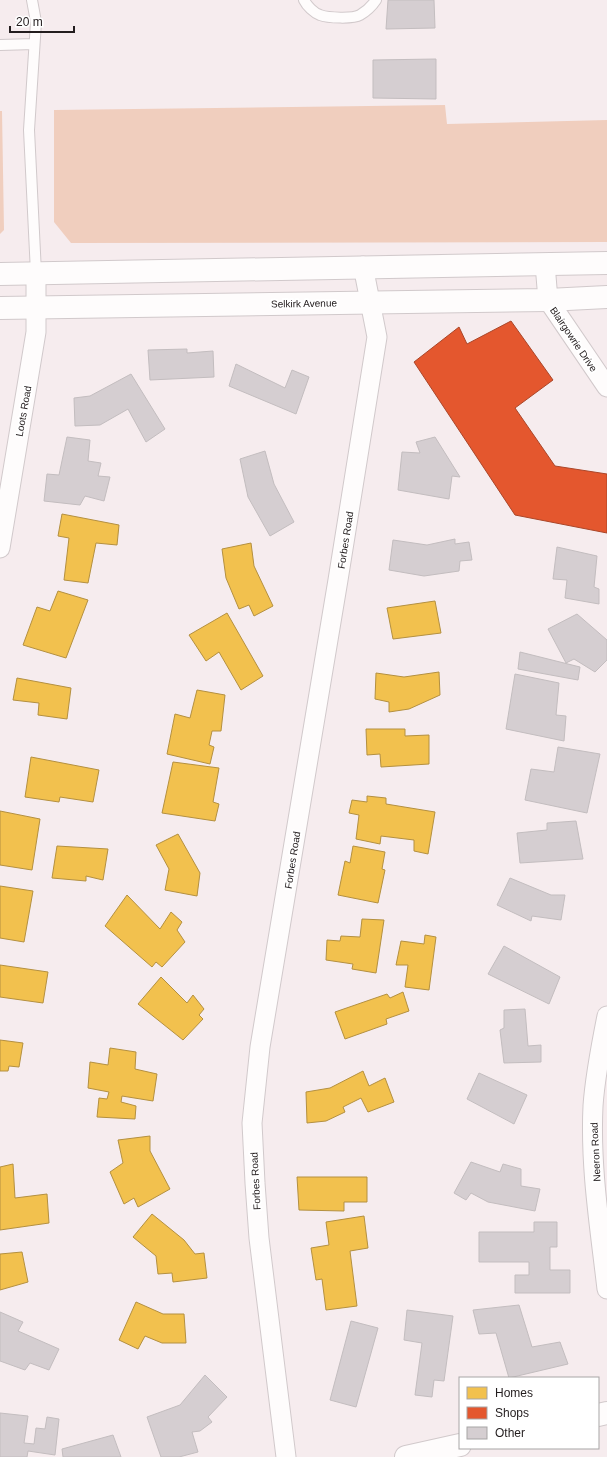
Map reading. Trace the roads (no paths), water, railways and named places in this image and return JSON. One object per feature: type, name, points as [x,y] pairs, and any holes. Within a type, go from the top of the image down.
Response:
[{"type":"street","points":[[0,274],[363,266],[607,263]]},
{"type":"street","name":"Blairgowrie Drive","points":[[545,264],[548,300],[607,387]]},
{"type":"street","name":"Forbes Road","points":[[286,1457],[259,1238],[252,1123],[260,1047],[377,337],[363,266]]},
{"type":"street","name":"Loots Road","points":[[0,548],[36,332],[36,273]]},
{"type":"street","name":"Selkirk Avenue","points":[[0,308],[548,300],[607,297]]},
{"type":"street","name":"Neeron Road","points":[[607,1016],[597,1066],[593,1106],[593,1150],[607,1288]]},
{"type":"street","points":[[406,1457],[459,1445]]},
{"type":"lane","points":[[32,0],[36,22],[30,130],[36,273]]},
{"type":"lane","points":[[304,0],[313,11],[320,15],[346,18],[359,16],[371,8],[376,0]]},
{"type":"lane","points":[[0,45],[34,44]]}]
